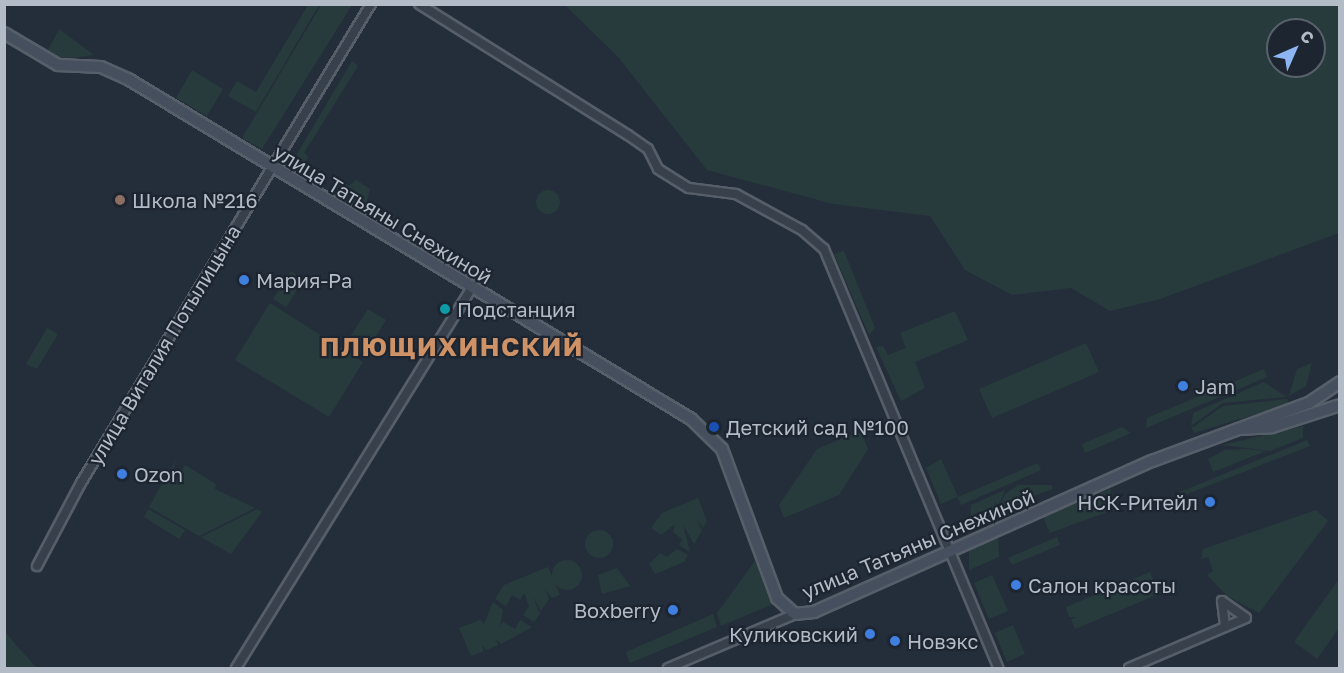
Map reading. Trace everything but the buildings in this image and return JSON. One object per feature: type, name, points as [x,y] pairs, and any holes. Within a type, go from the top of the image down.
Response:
[{"type":"street","name":"улица Виталия Потылицына","points":[[37,566],[371,4]]},
{"type":"street","points":[[419,4],[618,128],[648,149],[657,169],[681,184],[698,193],[736,194],[802,230],[824,249],[998,669]]},
{"type":"street","name":"улица Татьяны Снежиной","points":[[4,33],[58,65],[108,68],[714,437],[749,512],[777,598],[795,614],[830,606],[949,550],[1232,430],[1309,403],[1340,382]]},
{"type":"street","points":[[236,669],[471,289]]},
{"type":"street","name":"улица Татьяны Снежиной","points":[[1232,430],[1272,427],[1340,405]]},
{"type":"street","points":[[668,669],[795,614]]},
{"type":"street","points":[[1129,669],[1226,625]]},
{"type":"green space","points":[[308,5],[319,5],[256,112],[228,96],[237,81],[256,92]]},
{"type":"green space","points":[[321,5],[352,5],[262,149],[242,138]]},
{"type":"green space","points":[[565,5],[1339,5],[1339,233],[1160,299],[1110,311],[1071,288],[1012,295],[965,270],[930,216],[833,204],[707,170],[619,58]]},
{"type":"green space","points":[[59,29],[94,55],[64,59],[48,50]]},
{"type":"green space","points":[[352,61],[358,66],[304,153],[308,156],[301,180],[287,171]]},
{"type":"green space","points":[[192,70],[223,89],[207,116],[176,98]]},
{"type":"green space","points":[[342,180],[349,186],[356,180],[370,189],[363,217],[332,197]]},
{"type":"green space","points":[[548,190],[557,193],[560,202],[557,211],[548,214],[539,211],[536,202],[539,193]]},
{"type":"green space","points":[[844,251],[875,328],[869,335],[834,254]]},
{"type":"green space","points":[[291,271],[304,280],[286,307],[273,299]]},
{"type":"green space","points":[[270,303],[363,362],[329,417],[235,360]]},
{"type":"green space","points":[[368,309],[386,320],[364,355],[346,343]]},
{"type":"green space","points":[[955,311],[968,340],[915,362],[925,388],[901,401],[876,347],[883,346],[888,355],[906,348],[900,333]]},
{"type":"green space","points":[[47,328],[58,334],[37,369],[26,364]]},
{"type":"green space","points":[[1086,343],[1099,372],[992,418],[979,389]]},
{"type":"green space","points":[[1312,363],[1306,386],[1289,396],[1297,369]]},
{"type":"green space","points":[[1264,369],[1267,377],[1146,428],[1147,418]]},
{"type":"green space","points":[[1264,382],[1286,397],[1223,403],[1191,426],[1193,413]]},
{"type":"green space","points":[[1287,399],[1289,404],[1194,433],[1192,428],[1223,406]]},
{"type":"green space","points":[[1303,426],[1303,438],[1270,451],[1222,445]]},
{"type":"green space","points":[[1122,427],[1131,433],[1085,453],[1082,444]]},
{"type":"green space","points":[[860,431],[868,449],[839,495],[784,518],[779,505],[817,449]]},
{"type":"green space","points":[[1307,440],[1310,446],[1182,496],[1175,494]]},
{"type":"green space","points":[[1224,450],[1266,451],[1213,472],[1208,459]]},
{"type":"green space","points":[[941,459],[958,497],[1038,463],[1041,470],[961,505],[957,497],[941,504],[926,468]]},
{"type":"green space","points":[[176,460],[171,477],[177,479],[185,465],[216,484],[215,489],[255,508],[199,536],[149,507]]},
{"type":"green space","points":[[1018,485],[1051,485],[1053,489],[999,508],[1005,494]]},
{"type":"green space","points":[[1111,489],[1110,511],[1050,533],[1043,517]]},
{"type":"green space","points":[[1005,490],[997,509],[970,520],[971,505]]},
{"type":"green space","points":[[698,498],[707,521],[703,528],[697,519],[702,531],[694,544],[683,525],[690,552],[679,545],[683,540],[673,532],[675,524],[661,535],[651,528],[662,513]]},
{"type":"green space","points":[[148,509],[185,530],[179,539],[144,517]]},
{"type":"green space","points":[[257,509],[262,512],[231,554],[201,537]]},
{"type":"green space","points":[[1316,510],[1328,521],[1259,613],[1227,596],[1207,575],[1213,571],[1208,557],[1201,559],[1203,549]]},
{"type":"green space","points":[[599,530],[609,534],[613,544],[609,554],[599,558],[589,554],[585,544],[589,534]]},
{"type":"green space","points":[[998,537],[999,557],[969,570],[969,550]]},
{"type":"green space","points":[[1057,537],[1060,545],[1012,565],[1008,558]]},
{"type":"green space","points":[[677,549],[688,555],[684,562],[655,574],[649,564],[660,553],[667,557]]},
{"type":"green space","points":[[567,560],[573,561],[581,569],[581,581],[573,589],[567,590],[561,589],[553,581],[552,575],[553,569],[561,561]]},
{"type":"green space","points":[[755,561],[773,604],[721,626],[717,613]]},
{"type":"green space","points":[[548,567],[560,595],[552,598],[545,589],[549,599],[541,611],[532,595],[540,614],[534,622],[523,615],[529,606],[524,593],[520,600],[512,595],[506,606],[495,599],[504,585]]},
{"type":"green space","points":[[617,568],[630,586],[602,594],[598,575]]},
{"type":"green space","points":[[1150,572],[1154,582],[1148,585],[1155,585],[1159,594],[1075,629],[1071,619],[1076,617],[1069,617],[1066,607]]},
{"type":"green space","points":[[992,575],[1008,611],[989,619],[974,583]]},
{"type":"green space","points":[[1339,579],[1339,628],[1317,659],[1294,642]]},
{"type":"green space","points":[[493,602],[503,610],[500,627],[503,622],[515,629],[520,620],[532,627],[501,644],[496,639],[498,645],[486,650],[482,644],[484,651],[471,656],[459,628],[480,620],[484,624]]},
{"type":"green space","points":[[713,614],[717,627],[630,663],[626,652]]},
{"type":"green space","points":[[1013,625],[1025,654],[1007,662],[995,633]]},
{"type":"green space","points":[[4,630],[16,645],[37,668],[5,668]]},
{"type":"place","name":"Школа №216","points":[[120,200]]},
{"type":"place","name":"Мария-Ра","points":[[244,280]]},
{"type":"place","name":"Подстанция","points":[[445,309]]},
{"type":"place","name":"Jam","points":[[1183,386]]},
{"type":"place","name":"Детский сад №100","points":[[714,427]]},
{"type":"place","name":"Ozon","points":[[122,474]]},
{"type":"place","name":"НСК-Ритейл","points":[[1210,502]]},
{"type":"place","name":"Салон красоты","points":[[1016,585]]},
{"type":"place","name":"Boxberry","points":[[673,610]]},
{"type":"place","name":"Куликовский","points":[[870,634]]},
{"type":"place","name":"Новэкс","points":[[895,641]]},
{"type":"district","name":"ПЛЮЩИХИНСКИЙ","points":[[452,347]]}]
